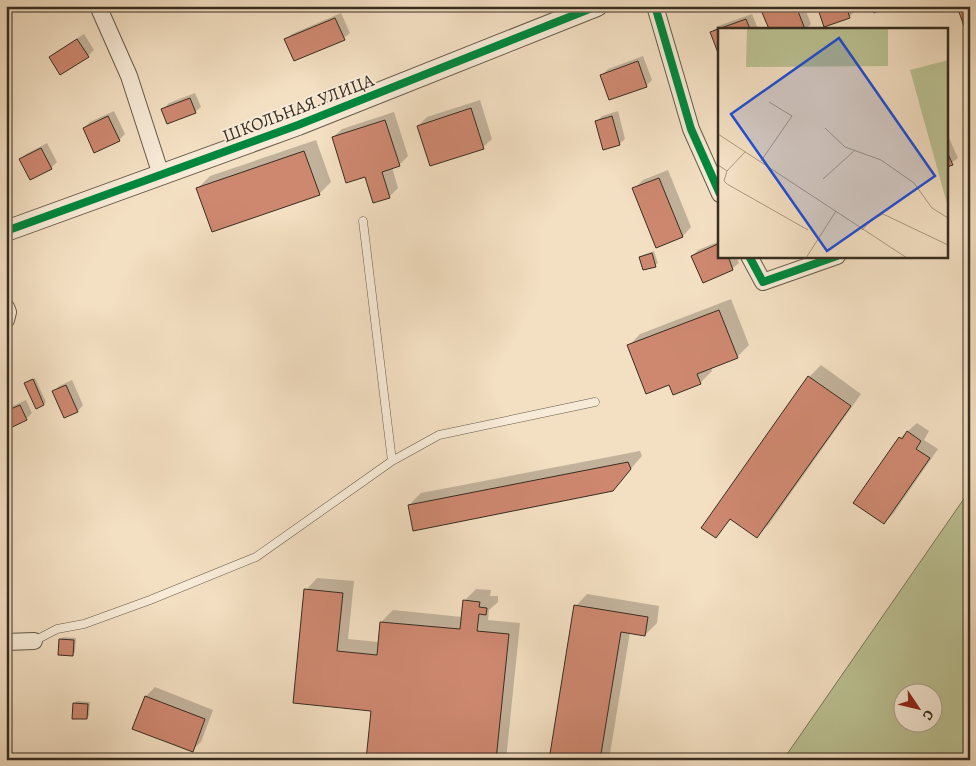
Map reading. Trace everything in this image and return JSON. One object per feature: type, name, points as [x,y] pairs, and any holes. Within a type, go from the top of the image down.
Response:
[{"type":"street","points":[[98,6],[129,76],[162,175]]},
{"type":"street","name":"ШКОЛЬНАЯ УЛИЦА","points":[[6,231],[298,125],[597,6]]},
{"type":"street","points":[[655,6],[691,129],[718,190]]},
{"type":"street","points":[[750,258],[763,282],[831,258]]},
{"type":"street","points":[[6,307],[8,312],[6,320]]},
{"type":"street","points":[[6,642],[34,641]]},
{"type":"lane","points":[[363,221],[392,461]]},
{"type":"lane","points":[[34,641],[57,628],[84,624],[150,600],[256,557],[392,461],[439,435],[595,402]]},
{"type":"green space","points":[[970,490],[970,760],[783,760]]},
{"type":"building","points":[[770,6],[796,6],[805,28],[769,28],[761,10]]},
{"type":"building","points":[[817,6],[846,6],[850,18],[824,27]]},
{"type":"building","points":[[871,6],[889,6],[874,13]]},
{"type":"building","points":[[970,8],[970,24],[964,26],[959,12]]},
{"type":"building","points":[[335,18],[345,40],[294,61],[284,39]]},
{"type":"building","points":[[746,19],[750,28],[721,28]]},
{"type":"building","points":[[718,29],[718,53],[710,32]]},
{"type":"building","points":[[77,39],[89,57],[60,75],[49,57]]},
{"type":"building","points":[[638,61],[647,87],[609,100],[600,75]]},
{"type":"building","points":[[190,98],[196,113],[167,124],[161,109]]},
{"type":"building","points":[[471,108],[484,149],[430,166],[417,126]]},
{"type":"building","points":[[108,116],[120,141],[94,153],[83,128]]},
{"type":"building","points":[[612,116],[620,145],[603,150],[595,121]]},
{"type":"building","points":[[385,120],[400,166],[382,172],[390,198],[373,203],[365,177],[346,183],[332,137]]},
{"type":"building","points":[[41,148],[52,169],[30,180],[19,159]]},
{"type":"building","points":[[304,151],[320,195],[212,232],[196,188]]},
{"type":"building","points":[[948,154],[953,165],[948,167]]},
{"type":"building","points":[[659,178],[683,237],[656,248],[632,188]]},
{"type":"building","points":[[718,244],[718,258],[729,258],[733,270],[703,283],[691,256]]},
{"type":"building","points":[[652,253],[656,267],[643,270],[639,257]]},
{"type":"building","points":[[719,310],[738,358],[697,374],[701,384],[673,395],[669,385],[646,394],[627,345]]},
{"type":"building","points":[[808,376],[851,406],[757,538],[730,519],[716,538],[701,528]]},
{"type":"building","points":[[33,379],[44,405],[36,409],[24,383]]},
{"type":"building","points":[[66,385],[78,412],[64,418],[52,391]]},
{"type":"building","points":[[20,405],[27,420],[6,430],[6,411]]},
{"type":"building","points":[[907,431],[921,441],[916,449],[930,458],[884,524],[853,503],[899,437],[902,439]]},
{"type":"building","points":[[628,462],[631,469],[613,491],[413,531],[408,505]]},
{"type":"building","points":[[304,589],[343,593],[337,651],[377,655],[380,622],[460,629],[463,600],[480,602],[479,607],[487,608],[486,615],[479,614],[477,631],[509,634],[496,760],[366,760],[371,711],[293,703]]},
{"type":"building","points":[[574,605],[648,617],[645,636],[621,632],[600,760],[549,760]]},
{"type":"building","points":[[59,639],[74,640],[73,656],[58,655]]},
{"type":"building","points":[[145,696],[205,719],[193,752],[132,729]]},
{"type":"building","points":[[73,703],[88,704],[87,719],[72,719]]},
{"type":"cycle path","points":[[6,231],[298,125],[597,6]]},
{"type":"cycle path","points":[[655,6],[691,129],[718,190]]},
{"type":"cycle path","points":[[750,258],[763,282],[831,258]]}]
